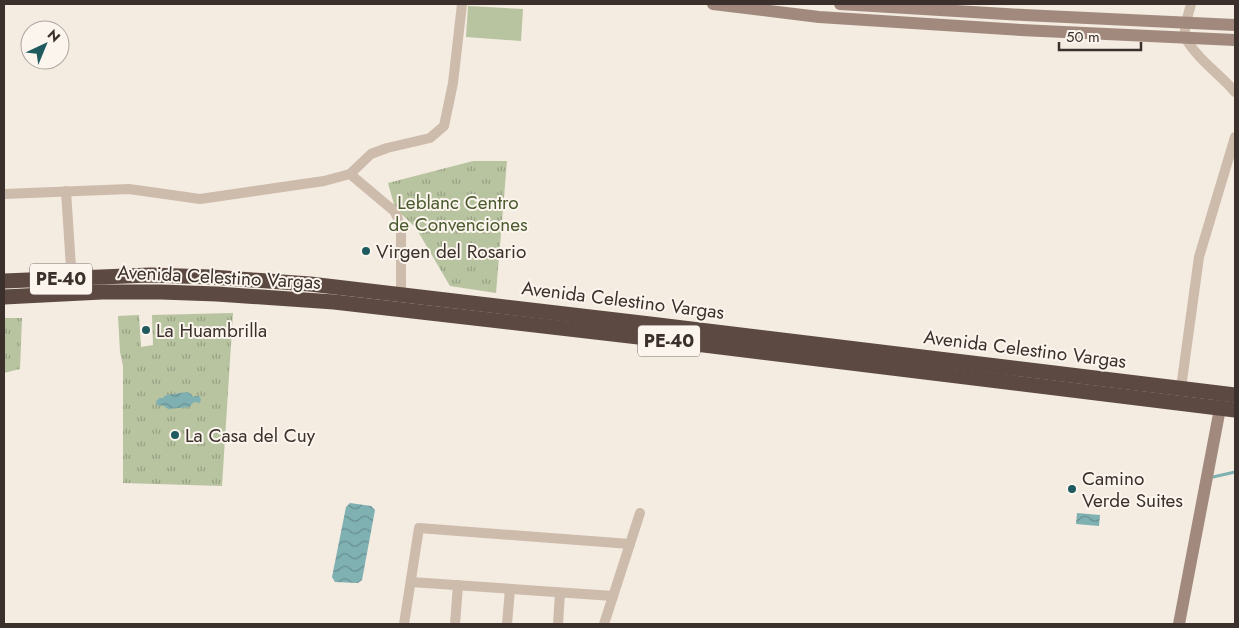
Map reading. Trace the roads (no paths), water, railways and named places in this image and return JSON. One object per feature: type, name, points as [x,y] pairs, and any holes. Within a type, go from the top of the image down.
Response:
[{"type":"highway","name":"Avenida Celestino Vargas","points":[[4,297],[150,275],[310,284],[540,311],[720,340],[892,361],[986,372],[1070,374],[1154,384],[1181,388],[1226,399],[1235,410]]},
{"type":"highway","name":"Avenida Celestino Vargas","points":[[4,281],[72,286],[102,292],[234,295],[353,304],[538,326],[720,340]]},
{"type":"highway","points":[[434,315],[436,298]]},
{"type":"highway","points":[[538,326],[540,311]]},
{"type":"highway","name":"Avenida Celestino Vargas","points":[[986,372],[1067,390],[1148,399],[1226,399]]},
{"type":"highway","points":[[1067,390],[1070,374]]},
{"type":"highway","points":[[1148,399],[1154,384]]},
{"type":"main road","points":[[713,4],[819,17],[1235,40]]},
{"type":"main road","points":[[840,4],[1235,25]]},
{"type":"main road","points":[[1178,624],[1226,399]]},
{"type":"street","points":[[4,194],[129,189],[200,199],[324,181],[350,174],[372,154],[387,148],[430,138],[444,126],[453,83],[462,4]]},
{"type":"street","points":[[1191,4],[1186,22],[1185,37],[1203,62],[1235,92]]},
{"type":"street","points":[[1181,388],[1199,257],[1235,137]]},
{"type":"street","points":[[350,174],[394,211],[397,216],[401,231],[401,294]]},
{"type":"street","points":[[66,191],[72,286]]},
{"type":"street","points":[[604,624],[640,513]]},
{"type":"street","points":[[404,624],[419,528],[630,544]]},
{"type":"street","points":[[410,582],[613,596]]},
{"type":"street","points":[[455,624],[458,585]]},
{"type":"street","points":[[507,624],[510,589]]},
{"type":"street","points":[[558,624],[560,593]]},
{"type":"water","points":[[187,392],[193,397],[199,396],[201,399],[200,403],[194,402],[189,407],[168,409],[162,405],[157,405],[156,402],[159,398]]},
{"type":"water","points":[[350,503],[371,506],[375,510],[362,580],[358,583],[335,582],[332,577],[346,507]]},
{"type":"water","points":[[1077,513],[1100,515],[1099,526],[1076,524]]},
{"type":"waterway","points":[[1213,477],[1235,472]]},
{"type":"place","name":"Virgen del Rosario","points":[[366,251]]},
{"type":"place","name":"La Huambrilla","points":[[146,330]]},
{"type":"place","name":"La Casa del Cuy","points":[[175,435]]},
{"type":"place","name":"Camino Verde Suites","points":[[1072,489]]},
{"type":"park label","name":"Leblanc Centro de Convenciones","points":[[458,213]]}]
